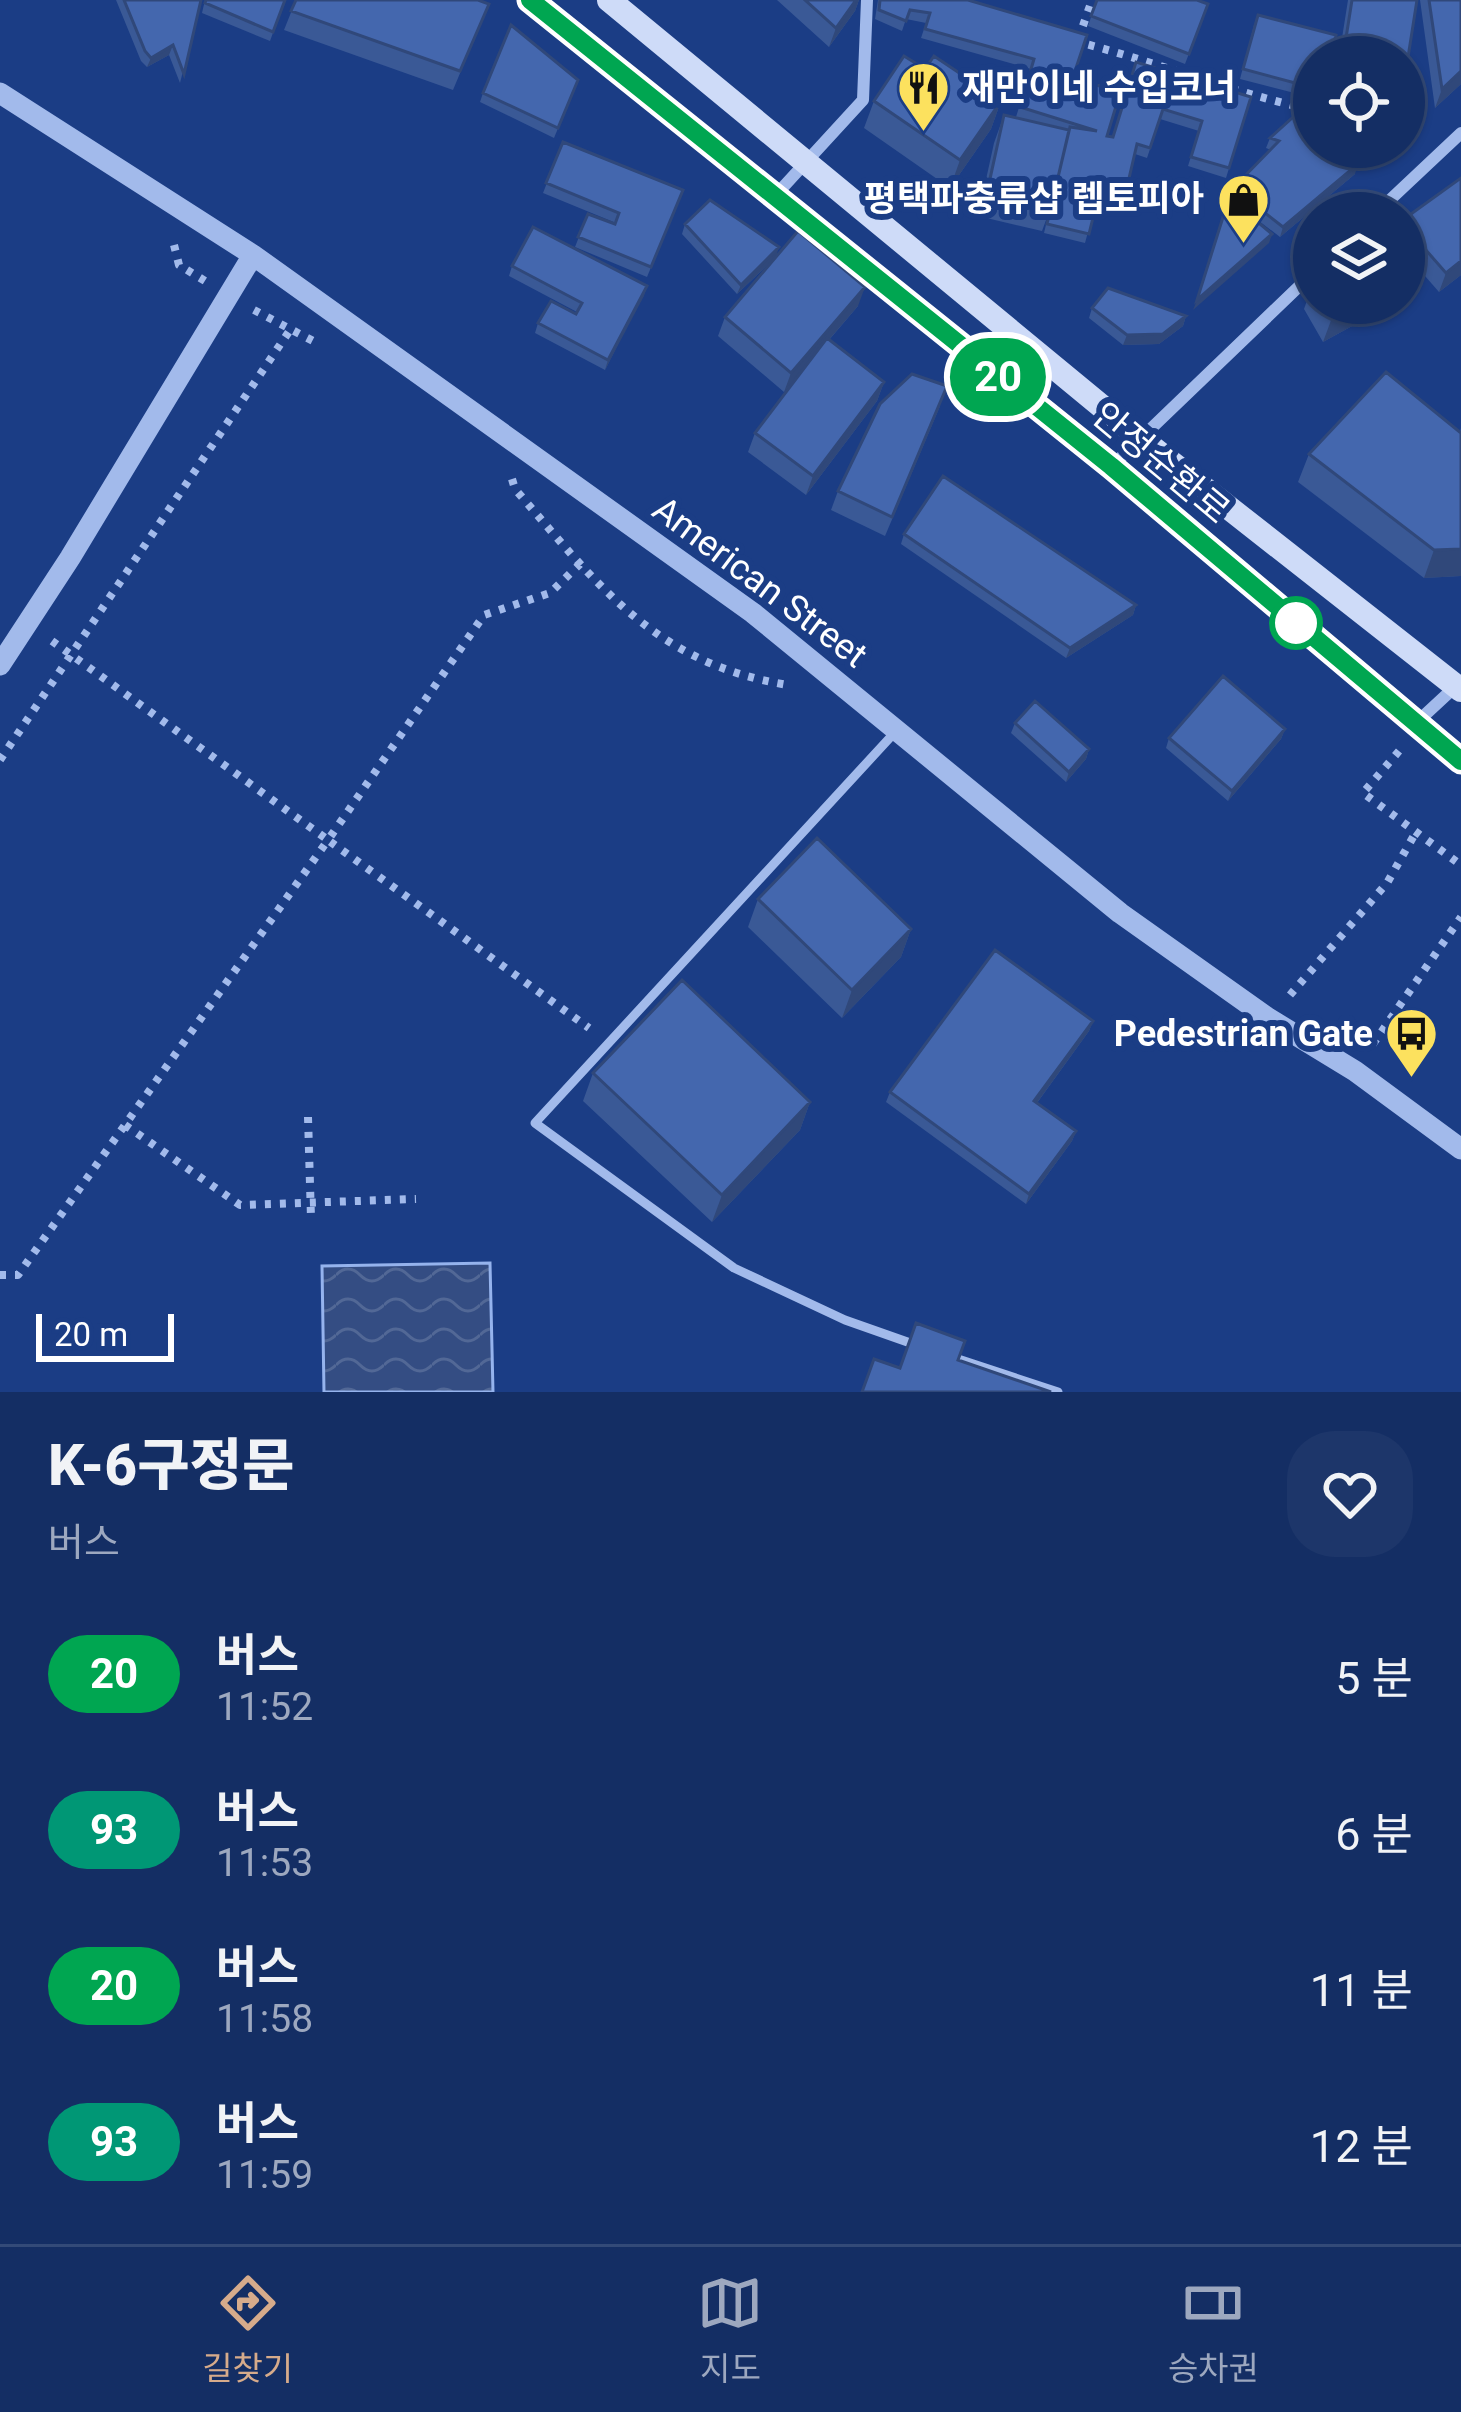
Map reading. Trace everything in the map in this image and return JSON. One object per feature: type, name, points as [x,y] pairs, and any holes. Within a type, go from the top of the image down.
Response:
[{"type":"main road","name":"안정순환로","points":[[530,0],[1111,466],[1409,734],[1461,761]]},
{"type":"main road","name":"안정순환로","points":[[609,0],[1140,438],[1459,686]]},
{"type":"street","points":[[773,198],[862,100],[867,0]]},
{"type":"street","name":"American Street","points":[[0,93],[253,255],[753,613],[1120,913],[1268,1018],[1355,1071],[1461,1149]]},
{"type":"street","points":[[1398,192],[1461,133]]},
{"type":"street","points":[[0,665],[253,255]]},
{"type":"street","points":[[1111,466],[1293,292]]},
{"type":"street","points":[[1409,734],[1459,686]]},
{"type":"lane","points":[[897,730],[535,1123],[734,1268],[845,1320],[925,1348]]},
{"type":"lane","points":[[945,1354],[1058,1392]]},
{"type":"path","points":[[1077,41],[1092,0]]},
{"type":"path","points":[[1058,35],[1216,86],[1293,105]]},
{"type":"path","points":[[174,244],[178,265],[309,342],[322,342]]},
{"type":"path","points":[[0,760],[290,330]]},
{"type":"path","points":[[509,462],[515,489],[626,613],[680,652],[749,679],[790,686]]},
{"type":"path","points":[[0,1275],[18,1276],[484,615],[550,593],[580,564]]},
{"type":"path","points":[[28,623],[610,1042]]},
{"type":"path","points":[[1409,734],[1363,793],[1461,865]]},
{"type":"path","points":[[1268,1018],[1364,913],[1416,832]]},
{"type":"path","points":[[1355,1071],[1461,917]]},
{"type":"path","points":[[308,1117],[311,1218]]},
{"type":"path","points":[[125,1125],[240,1205],[416,1199]]},
{"type":"water","points":[[490,1263],[493,1392],[324,1392],[322,1266]]},
{"type":"building","points":[[124,0],[201,0],[184,74],[173,45],[151,58],[145,51]]},
{"type":"building","points":[[206,0],[285,0],[273,32]]},
{"type":"building","points":[[296,0],[478,0],[489,4],[460,71],[291,11]]},
{"type":"building","points":[[805,0],[856,0],[836,28]]},
{"type":"building","points":[[880,0],[968,0],[1087,35],[1073,77],[1120,93],[1107,136],[1113,137],[1136,62],[1251,97],[1229,168],[1191,157],[1202,121],[1163,109],[1150,148],[1137,144],[1127,187],[1102,181],[1089,234],[1047,224],[1070,127],[1097,131],[1020,107],[1034,59],[925,29],[930,13],[910,10],[906,21],[879,10]]},
{"type":"building","points":[[1097,0],[1197,0],[1208,4],[1189,54],[1091,16]]},
{"type":"building","points":[[1352,0],[1417,0],[1411,36],[1346,36]]},
{"type":"building","points":[[1429,0],[1461,0],[1461,71],[1442,89]]},
{"type":"building","points":[[1258,15],[1336,35],[1293,36],[1293,82],[1243,69]]},
{"type":"building","points":[[511,25],[578,80],[558,128],[483,93]]},
{"type":"building","points":[[904,56],[925,69],[934,56],[1001,101],[960,160],[874,101]]},
{"type":"building","points":[[1004,115],[1069,130],[1052,203],[988,188]]},
{"type":"building","points":[[1293,117],[1293,168],[1353,168],[1325,192],[1293,192],[1293,219],[1283,227],[1233,188],[1279,141],[1270,138]]},
{"type":"building","points":[[563,142],[683,190],[651,267],[578,237],[588,214],[615,224],[619,213],[546,183]]},
{"type":"building","points":[[1461,178],[1461,261],[1446,273],[1425,249],[1425,204]]},
{"type":"building","points":[[1229,198],[1272,234],[1197,300]]},
{"type":"building","points":[[710,200],[779,247],[741,285],[685,224]]},
{"type":"building","points":[[533,227],[647,286],[608,360],[538,323],[551,301],[576,314],[582,303],[512,266]]},
{"type":"building","points":[[798,231],[865,287],[791,373],[725,317]]},
{"type":"building","points":[[1108,288],[1186,316],[1163,334],[1127,335],[1092,308]]},
{"type":"building","points":[[827,338],[884,382],[813,476],[755,433]]},
{"type":"building","points":[[1386,372],[1461,433],[1461,549],[1434,550],[1309,454]]},
{"type":"building","points":[[912,374],[947,386],[892,517],[838,491],[880,404]]},
{"type":"building","points":[[943,476],[1136,605],[1070,648],[904,534]]},
{"type":"building","points":[[1223,676],[1285,729],[1232,791],[1169,738]]},
{"type":"building","points":[[1035,701],[1089,749],[1069,772],[1015,723]]},
{"type":"building","points":[[817,838],[911,929],[852,990],[758,899]]},
{"type":"building","points":[[995,950],[1093,1021],[1034,1101],[1076,1131],[1029,1194],[890,1092]]},
{"type":"building","points":[[682,980],[810,1102],[722,1195],[593,1073]]},
{"type":"building","points":[[916,1323],[965,1341],[958,1360],[1051,1392],[862,1392],[874,1359],[900,1368]]},
{"type":"bus line","name":"20","points":[[530,0],[1111,466],[1461,761]]},
{"type":"place","name":"재만이네 수입코너","points":[[923,134]]},
{"type":"place","name":"평택파충류샵 렙토피아","points":[[1243,245]]},
{"type":"place","name":"Pedestrian Gate","points":[[1412,1080]]}]
